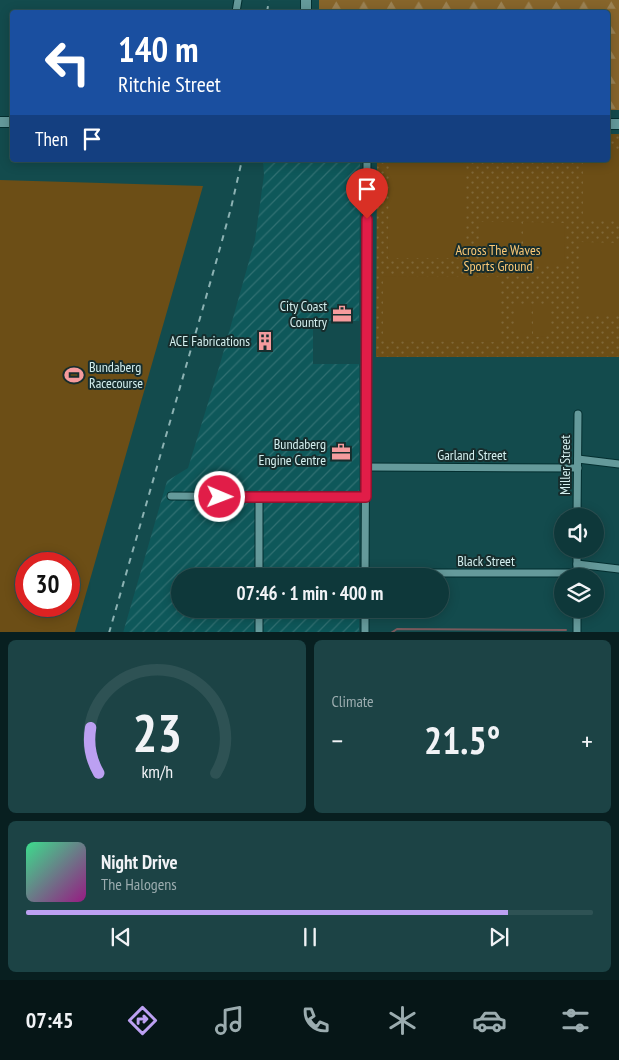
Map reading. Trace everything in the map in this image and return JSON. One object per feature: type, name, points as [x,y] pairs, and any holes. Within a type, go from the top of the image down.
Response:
[{"type":"street","points":[[365,568],[367,162]]},
{"type":"street","name":"Miller Street","points":[[577,508],[578,414]]},
{"type":"street","points":[[578,459],[619,464]]},
{"type":"street","name":"Garland Street","points":[[366,467],[578,468]]},
{"type":"street","points":[[171,496],[366,497]]},
{"type":"street","points":[[259,497],[259,568]]},
{"type":"street","points":[[577,558],[577,568]]},
{"type":"street","points":[[577,564],[619,569]]},
{"type":"street","name":"Black Street","points":[[449,575],[554,575]]},
{"type":"street","points":[[259,618],[259,632]]},
{"type":"street","points":[[365,618],[365,632]]},
{"type":"street","points":[[577,618],[577,632]]},
{"type":"shaded area","points":[[263,162],[360,162],[359,321],[313,321],[313,364],[359,364],[359,568],[171,568],[171,618],[359,618],[359,632],[123,632],[167,481],[188,468],[255,240],[264,175]]},
{"type":"green space","points":[[319,0],[619,0],[619,110],[610,110],[610,10],[319,10]]},
{"type":"green space","name":"Across The Waves Sports Ground","points":[[610,134],[619,134],[619,357],[376,357],[377,162],[610,162]]},
{"type":"green space","points":[[610,150],[619,150],[619,221],[583,221],[583,162],[610,162]]},
{"type":"green space","points":[[389,162],[466,162],[466,258],[388,258]]},
{"type":"green space","name":"Bundaberg Racecourse","points":[[0,180],[203,186],[80,615],[80,552],[15,552],[15,617],[79,617],[75,632],[0,632]]},
{"type":"green space","points":[[480,222],[521,222],[521,263],[479,263]]},
{"type":"green space","points":[[523,222],[565,223],[564,264],[523,264]]},
{"type":"green space","points":[[580,242],[619,243],[619,315],[580,315]]},
{"type":"green space","points":[[383,276],[501,277],[501,342],[383,341]]},
{"type":"green space","points":[[515,304],[531,304],[532,336],[515,336]]},
{"type":"green space","points":[[533,304],[549,304],[549,336],[533,337]]},
{"type":"waterway","points":[[392,632],[397,629],[566,630]]},
{"type":"railway","points":[[267,10],[269,0]]},
{"type":"railway","points":[[109,632],[215,266],[242,162]]},
{"type":"place","name":"City Coast Country","points":[[342,314]]},
{"type":"place","name":"ACE Fabrications","points":[[265,341]]},
{"type":"place","name":"Bundaberg Racecourse","points":[[74,375]]},
{"type":"place","name":"Bundaberg Engine Centre","points":[[341,452]]},
{"type":"route","points":[[220,497],[366,497],[367,219]]}]
